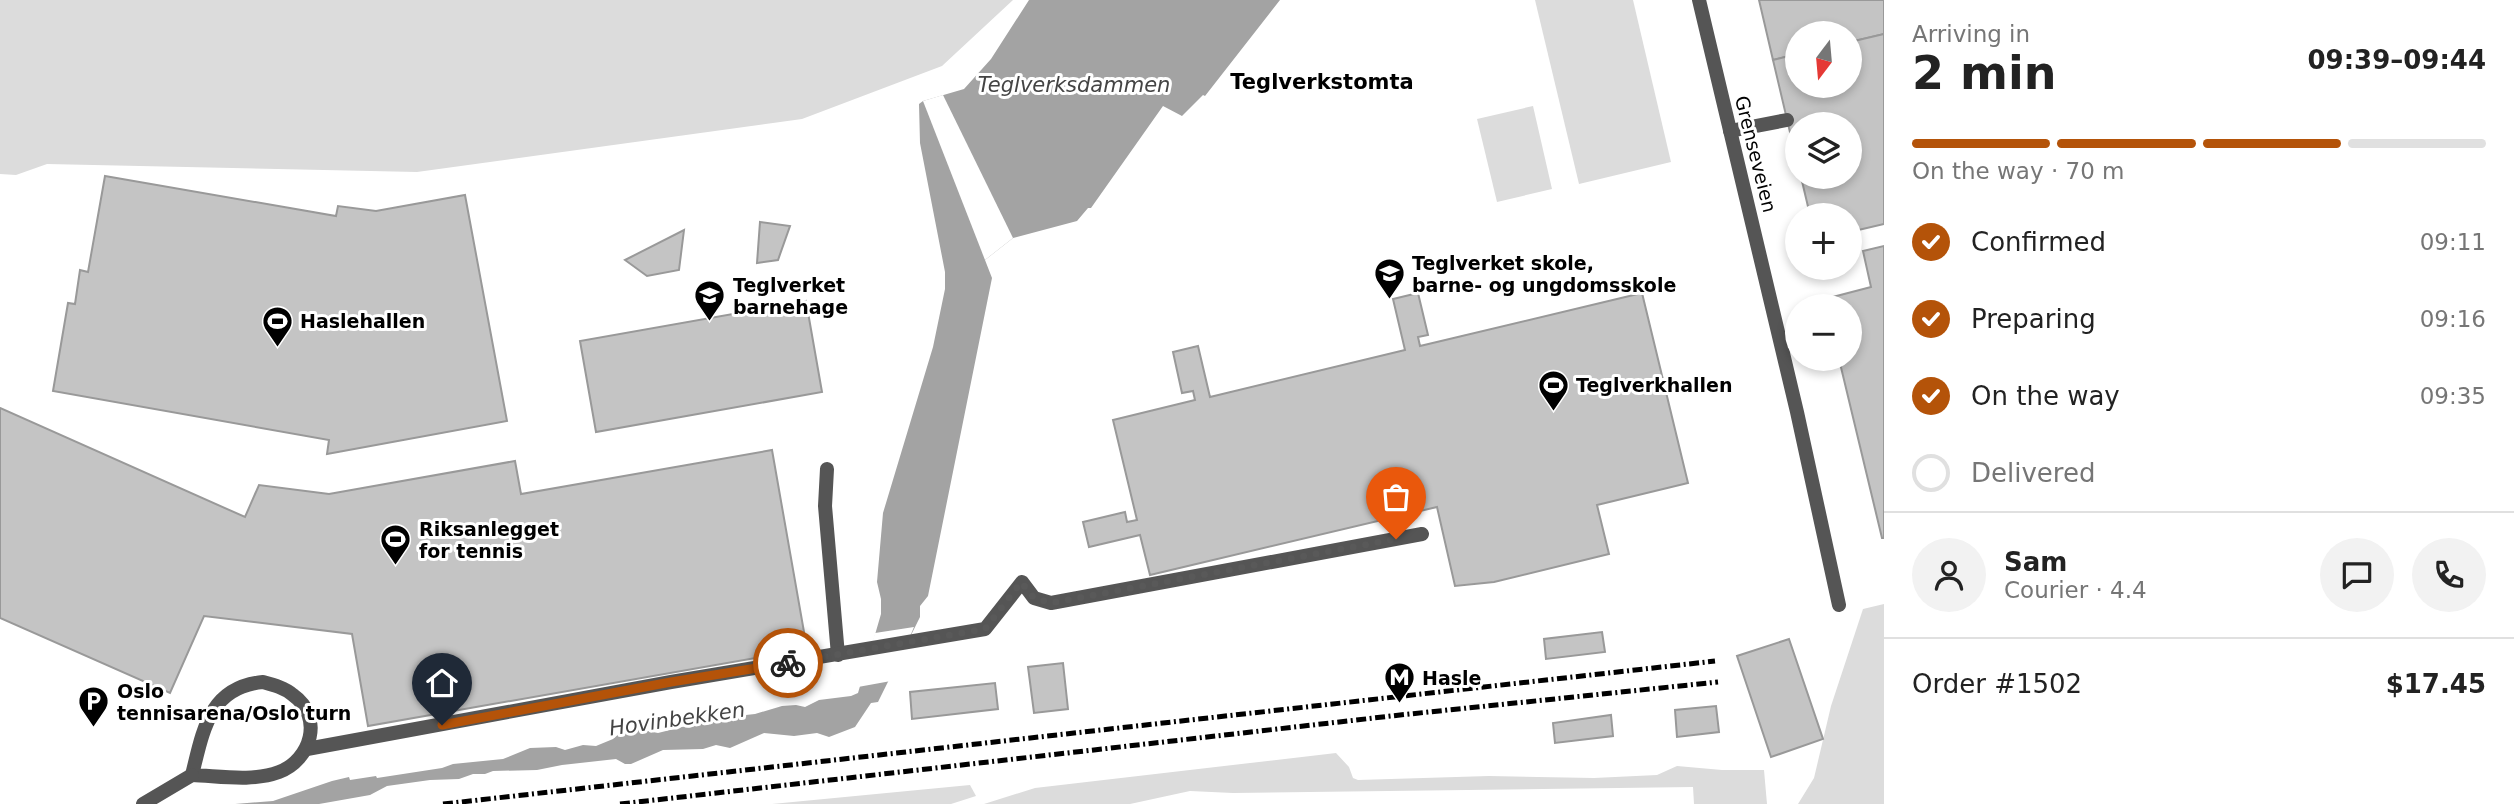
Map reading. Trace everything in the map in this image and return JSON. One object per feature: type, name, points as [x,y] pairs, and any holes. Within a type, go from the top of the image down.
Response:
[{"type":"lane","name":"Grenseveien","points":[[1699,0],[1792,390],[1839,605]]},
{"type":"lane","points":[[1730,131],[1785,120]]},
{"type":"lane","points":[[827,469],[825,506],[838,655]]},
{"type":"lane","points":[[307,749],[671,682],[985,629],[1021,582],[1034,598],[1051,603],[1422,534]]},
{"type":"lane","points":[[143,804],[192,775],[264,776],[288,767],[307,749],[312,734],[312,720],[303,704],[293,694],[263,682],[246,684],[233,690],[212,713],[202,734],[192,775]]},
{"type":"shaded area","points":[[0,0],[1013,0],[942,66],[802,119],[417,172],[47,164],[16,175],[0,174]]},
{"type":"shaded area","points":[[1535,0],[1633,0],[1671,162],[1579,184]]},
{"type":"shaded area","points":[[1533,106],[1552,189],[1497,202],[1477,119]]},
{"type":"shaded area","points":[[1884,604],[1884,804],[1798,804],[1814,778],[1831,706],[1863,609]]},
{"type":"shaded area","points":[[1336,753],[1349,767],[1353,778],[1358,780],[1489,776],[1594,778],[1657,775],[1677,766],[1764,770],[1767,804],[1694,804],[1693,787],[1233,793],[1190,791],[1130,804],[984,804],[1035,788]]},
{"type":"shaded area","points":[[970,785],[976,796],[951,804],[772,804]]},
{"type":"water","name":"Teglverksdammen","points":[[1029,0],[1280,0],[1205,96],[1182,116],[1163,106],[1091,208],[1077,221],[1013,238],[985,260],[992,278],[928,596],[920,606],[920,617],[878,702],[871,703],[855,727],[829,737],[817,733],[794,736],[764,733],[730,748],[716,745],[703,749],[663,750],[631,764],[616,759],[537,770],[493,771],[459,779],[387,786],[370,795],[319,804],[235,804],[273,801],[349,777],[350,780],[377,778],[453,764],[503,759],[530,748],[556,747],[565,750],[583,745],[596,746],[620,733],[637,729],[658,733],[782,706],[805,707],[819,700],[858,693],[881,614],[877,582],[883,513],[933,347],[945,289],[945,272],[920,143],[919,104],[964,89],[991,59]]},
{"type":"pier","points":[[943,95],[1013,238],[985,260],[923,101]]},
{"type":"pier","points":[[914,627],[891,681],[858,687],[875,633]]},
{"type":"building","points":[[1759,0],[1884,0],[1884,34],[1862,39],[1862,21],[1785,21],[1785,57],[1773,60]]},
{"type":"building","points":[[1884,34],[1884,224],[1862,229],[1862,203],[1807,203],[1804,189],[1862,189],[1862,112],[1785,112],[1773,60],[1785,57],[1785,98],[1862,98],[1862,39]]},
{"type":"building","name":"Haslehallen","points":[[105,176],[336,216],[338,206],[376,211],[465,195],[507,421],[327,454],[329,440],[53,391],[68,303],[75,304],[80,270],[88,272]]},
{"type":"building","points":[[760,222],[790,226],[778,260],[757,263]]},
{"type":"building","points":[[684,230],[679,270],[647,276],[625,260]]},
{"type":"building","points":[[1884,246],[1884,538],[1842,371],[1862,371],[1862,294],[1844,294],[1871,287],[1863,251]]},
{"type":"building","points":[[1418,293],[1428,335],[1418,337],[1420,346],[1642,293],[1688,483],[1597,505],[1609,554],[1494,582],[1455,586],[1437,507],[1150,575],[1140,535],[1089,547],[1083,522],[1125,512],[1127,522],[1137,520],[1113,420],[1195,400],[1193,391],[1182,393],[1173,352],[1198,346],[1210,397],[1405,350],[1393,299]]},
{"type":"building","points":[[806,301],[822,392],[596,432],[580,341]]},
{"type":"building","name":"Riksanlegget for tennis","points":[[0,408],[245,517],[259,485],[329,494],[515,461],[521,494],[772,450],[807,649],[368,726],[352,634],[204,616],[170,693],[0,618]]},
{"type":"building","points":[[1602,632],[1605,652],[1546,659],[1544,639]]},
{"type":"building","points":[[1789,639],[1823,739],[1771,757],[1737,656]]},
{"type":"building","points":[[1063,663],[1068,709],[1034,713],[1028,667]]},
{"type":"building","points":[[995,683],[998,709],[912,719],[910,692]]},
{"type":"building","points":[[1716,706],[1719,732],[1677,737],[1675,710]]},
{"type":"building","points":[[1611,715],[1613,736],[1555,743],[1553,723]]},
{"type":"railway","points":[[443,804],[1715,661]]},
{"type":"railway","points":[[620,804],[1400,715],[1718,682]]},
{"type":"way so far","points":[[788,663],[985,629],[1021,582],[1034,598],[1051,603],[1396,539]]},
{"type":"place","name":"Teglverket skole, barne- og ungdomsskole","points":[[1389,301]]},
{"type":"place","name":"Teglverket barnehage","points":[[710,323]]},
{"type":"place","name":"Haslehallen","points":[[277,348]]},
{"type":"place","name":"Teglverkhallen","points":[[1553,412]]},
{"type":"place","name":"Riksanlegget for tennis","points":[[396,567]]},
{"type":"place","name":"Hasle","points":[[1399,705]]},
{"type":"place","name":"Oslo tennisarena/Oslo turn","points":[[94,729]]},
{"type":"district","name":"Teglverkstomta","points":[[1322,82]]},
{"type":"route","points":[[442,725],[788,663]]},
{"type":"water label","name":"Hovinbekken","points":[[677,719]]}]
